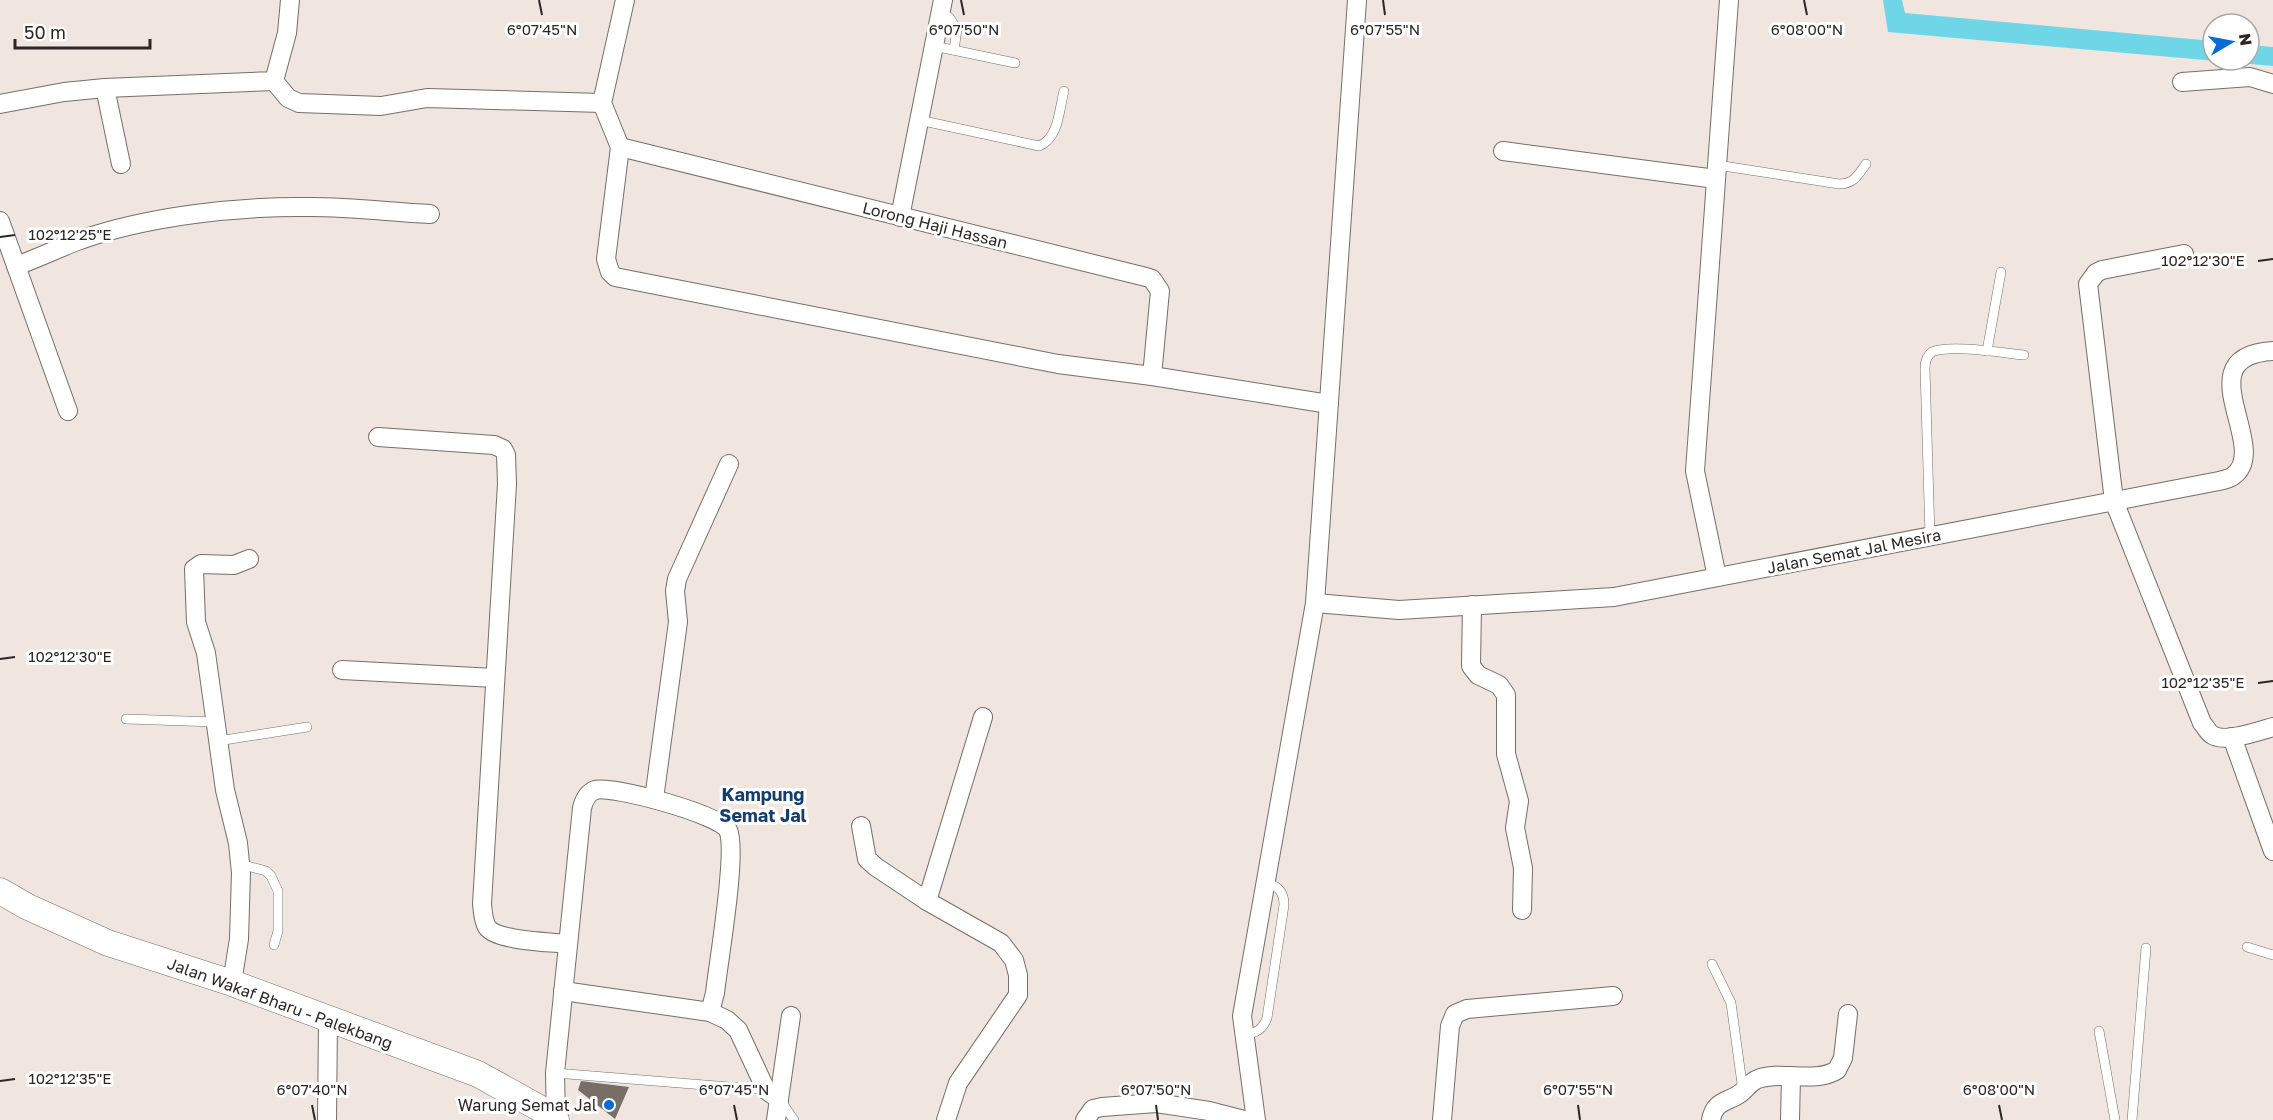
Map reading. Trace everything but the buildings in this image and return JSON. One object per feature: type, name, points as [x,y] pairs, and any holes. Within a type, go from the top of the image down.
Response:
[{"type":"main road","name":"Jalan Wakaf Bharu - Palekbang","points":[[0,891],[28,907],[108,942],[232,983],[477,1074],[548,1117]]},
{"type":"street","points":[[274,81],[287,33],[290,0]]},
{"type":"street","points":[[625,0],[602,103],[621,147],[606,259],[610,272],[621,280],[1058,364],[1152,376],[1329,404]]},
{"type":"street","points":[[1256,1120],[1242,1016],[1315,603],[1357,0]]},
{"type":"street","points":[[1717,577],[1695,471],[1729,0]]},
{"type":"street","points":[[900,217],[942,7]]},
{"type":"street","points":[[2182,82],[2250,77],[2273,84]]},
{"type":"street","points":[[0,104],[64,92],[105,88],[274,81]]},
{"type":"street","points":[[274,81],[288,98],[299,103],[381,106],[427,98],[602,103]]},
{"type":"street","points":[[105,88],[121,164]]},
{"type":"street","name":"Lorong Haji Hassan","points":[[621,147],[1152,279],[1160,291],[1152,376]]},
{"type":"street","points":[[1503,151],[1717,172]]},
{"type":"street","points":[[16,266],[81,240],[156,220],[193,215],[265,208],[311,207],[430,214]]},
{"type":"street","points":[[0,221],[68,411]]},
{"type":"street","points":[[2184,254],[2102,270],[2096,273],[2088,284],[2114,501],[2202,723],[2211,734],[2218,738],[2273,727]]},
{"type":"street","name":"Jalan Semat Jal Mesira","points":[[1315,603],[1399,610],[1614,597],[2219,481],[2233,476],[2243,465],[2244,452],[2232,381],[2234,366],[2244,356],[2273,351]]},
{"type":"street","points":[[378,437],[494,445],[503,449],[506,455],[507,484],[482,904],[488,928],[501,936],[568,944]]},
{"type":"street","points":[[654,799],[678,622],[675,591],[677,579],[729,464]]},
{"type":"street","points":[[232,983],[239,939],[240,864],[238,843],[225,790],[206,653],[196,622],[194,569],[201,564],[234,565],[249,559]]},
{"type":"street","points":[[1472,605],[1471,666],[1478,675],[1499,685],[1506,694],[1506,754],[1520,801],[1515,828],[1522,864],[1522,910]]},
{"type":"street","points":[[342,670],[495,678]]},
{"type":"street","points":[[927,900],[983,717]]},
{"type":"street","points":[[2232,737],[2273,851]]},
{"type":"street","points":[[548,1117],[555,1073],[584,800],[595,790],[603,789],[654,799],[718,821],[727,827],[730,864],[715,993],[710,1012]]},
{"type":"street","points":[[861,826],[867,859],[876,867],[1001,943],[1014,960],[1018,975],[1018,995],[958,1083],[946,1120]]},
{"type":"street","points":[[563,991],[710,1012],[727,1020],[738,1030],[772,1095],[776,1120]]},
{"type":"street","points":[[1442,1120],[1450,1026],[1455,1014],[1467,1009],[1613,996]]},
{"type":"street","points":[[1711,1120],[1713,1111],[1719,1103],[1743,1091],[1757,1079],[1826,1075],[1838,1070],[1843,1058],[1848,1014]]},
{"type":"street","points":[[772,1095],[791,1016]]},
{"type":"street","points":[[327,1120],[328,1020]]},
{"type":"street","points":[[1790,1120],[1791,1076]]},
{"type":"street","points":[[1085,1120],[1093,1109],[1156,1103],[1209,1111],[1244,1120]]},
{"type":"lane","points":[[942,7],[957,29],[954,50]]},
{"type":"lane","points":[[934,46],[1015,63]]},
{"type":"lane","points":[[919,120],[1039,146],[1051,138],[1054,132],[1064,91]]},
{"type":"lane","points":[[1717,172],[1839,184],[1854,180],[1866,164]]},
{"type":"lane","points":[[1987,351],[2001,272]]},
{"type":"lane","points":[[1930,536],[1926,361],[1932,352],[1950,349],[2024,355]]},
{"type":"lane","points":[[126,719],[216,722]]},
{"type":"lane","points":[[219,741],[307,727]]},
{"type":"lane","points":[[240,864],[266,871],[276,885],[278,932],[274,945]]},
{"type":"lane","points":[[1244,1034],[1256,1033],[1268,1018],[1284,905],[1281,891],[1276,886],[1265,883]]},
{"type":"lane","points":[[2247,947],[2273,955]]},
{"type":"lane","points":[[2132,1120],[2146,948]]},
{"type":"lane","points":[[1712,964],[1731,1003],[1743,1091]]},
{"type":"lane","points":[[2099,1031],[2115,1120]]},
{"type":"lane","points":[[555,1073],[772,1095],[794,1120]]},
{"type":"water","points":[[1883,0],[1902,0],[1905,13],[2201,40],[2201,60],[1888,32]]},
{"type":"water","points":[[2261,46],[2273,47],[2273,66],[2261,65]]},
{"type":"place","name":"Warung Semat Jal","points":[[609,1105]]},
{"type":"district","name":"Kampung Semat Jal","points":[[763,804]]}]
